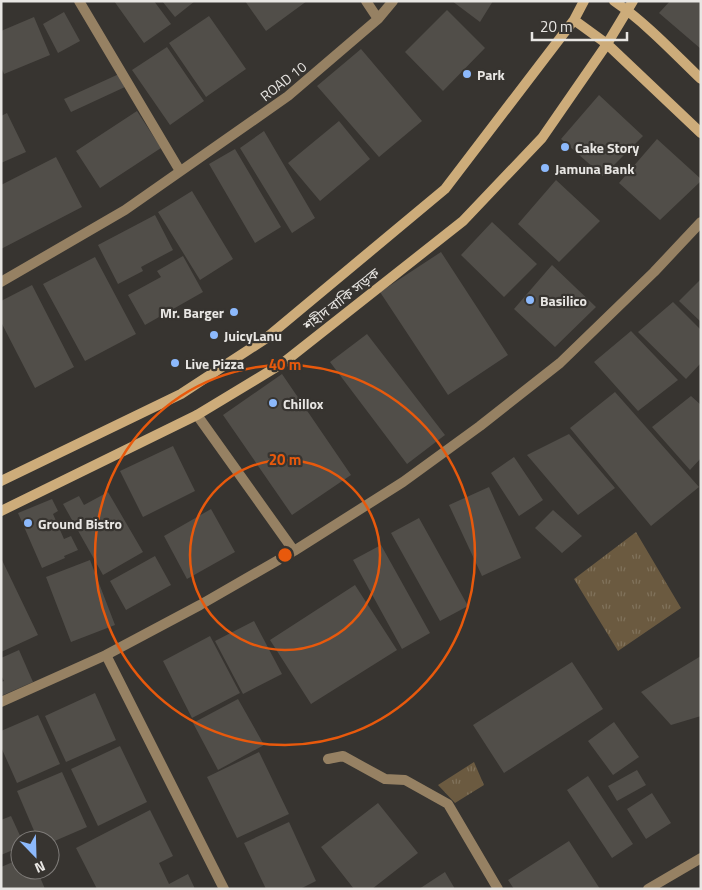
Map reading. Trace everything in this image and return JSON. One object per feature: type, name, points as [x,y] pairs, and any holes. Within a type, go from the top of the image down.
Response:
[{"type":"street","points":[[79,1],[180,171]]},
{"type":"street","points":[[366,1],[378,19]]},
{"type":"street","name":"ROAD 10","points":[[1,282],[125,210],[288,96],[378,19],[393,1]]},
{"type":"street","name":"শহীদ বাকি সড়ক","points":[[1,481],[181,394],[265,339],[445,189],[574,20],[584,1]]},
{"type":"street","points":[[614,1],[662,41],[701,79]]},
{"type":"street","name":"শহীদ বাকি সড়ক","points":[[1,511],[197,415],[283,362],[464,221],[542,138],[607,44],[633,1]]},
{"type":"street","points":[[574,20],[607,44],[701,133]]},
{"type":"street","points":[[1,702],[106,655],[200,605],[294,550],[403,482],[480,426],[560,363],[654,272],[701,222]]},
{"type":"street","points":[[197,415],[294,550]]},
{"type":"street","points":[[106,655],[224,889]]},
{"type":"street","points":[[328,759],[343,756],[386,779],[404,780],[448,804],[498,889]]},
{"type":"street","points":[[648,889],[701,858]]},
{"type":"green space","points":[[636,532],[681,608],[618,651],[574,579]]},
{"type":"green space","points":[[474,762],[484,785],[455,803],[438,785]]},
{"type":"building","points":[[114,1],[154,1],[171,24],[144,43]]},
{"type":"building","points":[[162,1],[195,1],[175,17]]},
{"type":"building","points":[[245,1],[307,1],[266,31]]},
{"type":"building","points":[[452,1],[493,1],[480,22]]},
{"type":"building","points":[[670,1],[701,1],[701,49],[659,13]]},
{"type":"building","points":[[447,10],[485,48],[443,91],[405,52]]},
{"type":"building","points":[[64,12],[80,41],[58,53],[43,24]]},
{"type":"building","points":[[209,16],[246,69],[206,97],[169,43]]},
{"type":"building","points":[[34,17],[50,55],[4,74],[1,67],[1,31]]},
{"type":"building","points":[[167,47],[204,101],[170,125],[132,70]]},
{"type":"building","points":[[361,49],[422,121],[379,157],[317,86]]},
{"type":"building","points":[[119,74],[125,87],[71,112],[64,99]]},
{"type":"building","points":[[599,95],[643,136],[603,176],[561,139]]},
{"type":"building","points":[[137,111],[161,148],[100,188],[76,151]]},
{"type":"building","points":[[7,113],[26,152],[1,163],[1,116]]},
{"type":"building","points":[[339,121],[370,159],[320,201],[288,163]]},
{"type":"building","points":[[264,131],[315,218],[292,233],[240,148]]},
{"type":"building","points":[[657,139],[701,179],[660,220],[619,183]]},
{"type":"building","points":[[235,149],[281,227],[255,243],[209,164]]},
{"type":"building","points":[[56,157],[82,207],[1,249],[1,185]]},
{"type":"building","points":[[556,180],[600,221],[559,262],[518,224]]},
{"type":"building","points":[[192,191],[233,259],[200,280],[158,212]]},
{"type":"building","points":[[155,215],[173,250],[141,267],[143,271],[118,284],[98,245]]},
{"type":"building","points":[[492,222],[537,264],[504,297],[461,255]]},
{"type":"building","points":[[441,252],[508,355],[448,395],[380,292]]},
{"type":"building","points":[[183,256],[203,292],[145,325],[128,295],[161,277],[157,271]]},
{"type":"building","points":[[95,257],[136,334],[85,361],[43,284]]},
{"type":"building","points":[[552,265],[596,307],[555,347],[514,309]]},
{"type":"building","points":[[701,279],[701,322],[679,301]]},
{"type":"building","points":[[32,285],[74,367],[35,388],[1,322],[1,301]]},
{"type":"building","points":[[673,302],[701,330],[701,363],[686,379],[638,332]]},
{"type":"building","points":[[631,331],[678,380],[638,411],[594,362]]},
{"type":"building","points":[[367,334],[445,435],[407,464],[330,362]]},
{"type":"building","points":[[282,374],[351,475],[292,515],[223,415]]},
{"type":"building","points":[[615,392],[699,487],[651,526],[570,428]]},
{"type":"building","points":[[691,396],[701,405],[701,458],[690,470],[652,427]]},
{"type":"building","points":[[569,434],[615,488],[578,515],[527,455]]},
{"type":"building","points":[[173,446],[195,491],[143,517],[120,471]]},
{"type":"building","points":[[514,457],[543,500],[519,516],[491,473]]},
{"type":"building","points":[[489,487],[521,558],[482,576],[449,505]]},
{"type":"building","points":[[108,492],[143,552],[103,575],[63,504],[79,496],[84,505]]},
{"type":"building","points":[[52,499],[58,511],[53,514],[64,539],[71,536],[78,550],[42,568],[18,513]]},
{"type":"building","points":[[211,509],[235,552],[187,579],[164,536]]},
{"type":"building","points":[[553,510],[582,536],[562,553],[535,528]]},
{"type":"building","points":[[419,518],[468,606],[440,621],[391,533]]},
{"type":"building","points":[[381,545],[430,633],[402,649],[353,560]]},
{"type":"building","points":[[155,556],[171,585],[126,610],[110,581]]},
{"type":"building","points":[[1,558],[38,635],[1,652]]},
{"type":"building","points":[[90,560],[115,625],[71,642],[46,577]]},
{"type":"building","points":[[355,585],[397,650],[311,704],[270,640]]},
{"type":"building","points":[[254,621],[282,674],[243,694],[215,641]]},
{"type":"building","points":[[210,636],[240,693],[192,718],[163,661]]},
{"type":"building","points":[[19,650],[33,682],[1,696],[1,682],[4,681],[1,675],[1,658]]},
{"type":"building","points":[[701,656],[701,716],[671,725],[641,692]]},
{"type":"building","points":[[572,662],[603,709],[504,773],[473,725]]},
{"type":"building","points":[[95,693],[116,740],[66,762],[45,716]]},
{"type":"building","points":[[238,699],[264,745],[218,770],[193,723]]},
{"type":"building","points":[[38,715],[60,764],[17,783],[1,747],[1,731]]},
{"type":"building","points":[[614,722],[639,757],[613,775],[588,741]]},
{"type":"building","points":[[120,746],[147,802],[98,826],[71,769]]},
{"type":"building","points":[[259,752],[289,814],[237,838],[207,777]]},
{"type":"building","points":[[637,770],[646,785],[617,801],[608,786]]},
{"type":"building","points":[[62,772],[87,827],[60,839],[60,830],[34,830],[17,791]]},
{"type":"building","points":[[588,776],[633,844],[612,858],[567,790]]},
{"type":"building","points":[[652,793],[671,823],[646,839],[627,809]]},
{"type":"building","points":[[378,803],[418,853],[372,889],[354,889],[321,847]]},
{"type":"building","points":[[150,810],[173,856],[159,863],[169,884],[188,874],[195,889],[97,889],[76,848]]},
{"type":"building","points":[[11,816],[17,830],[10,830],[10,851],[1,855],[1,820]]},
{"type":"building","points":[[289,822],[316,881],[300,889],[266,889],[244,843]]},
{"type":"building","points":[[569,841],[600,889],[514,889],[508,880]]},
{"type":"building","points":[[10,863],[10,880],[41,880],[45,889],[1,889],[1,867]]},
{"type":"building","points":[[445,872],[455,889],[419,889]]},
{"type":"place","name":"Park","points":[[467,74]]},
{"type":"place","name":"Cake Story","points":[[565,147]]},
{"type":"place","name":"Jamuna Bank","points":[[545,168]]},
{"type":"place","name":"Basilico","points":[[530,300]]},
{"type":"place","name":"Mr. Barger","points":[[234,312]]},
{"type":"place","name":"JuicyLanu","points":[[214,335]]},
{"type":"place","name":"Live Pizza","points":[[175,363]]},
{"type":"place","name":"Chillox","points":[[273,403]]},
{"type":"place","name":"Ground Bistro","points":[[28,523]]}]
